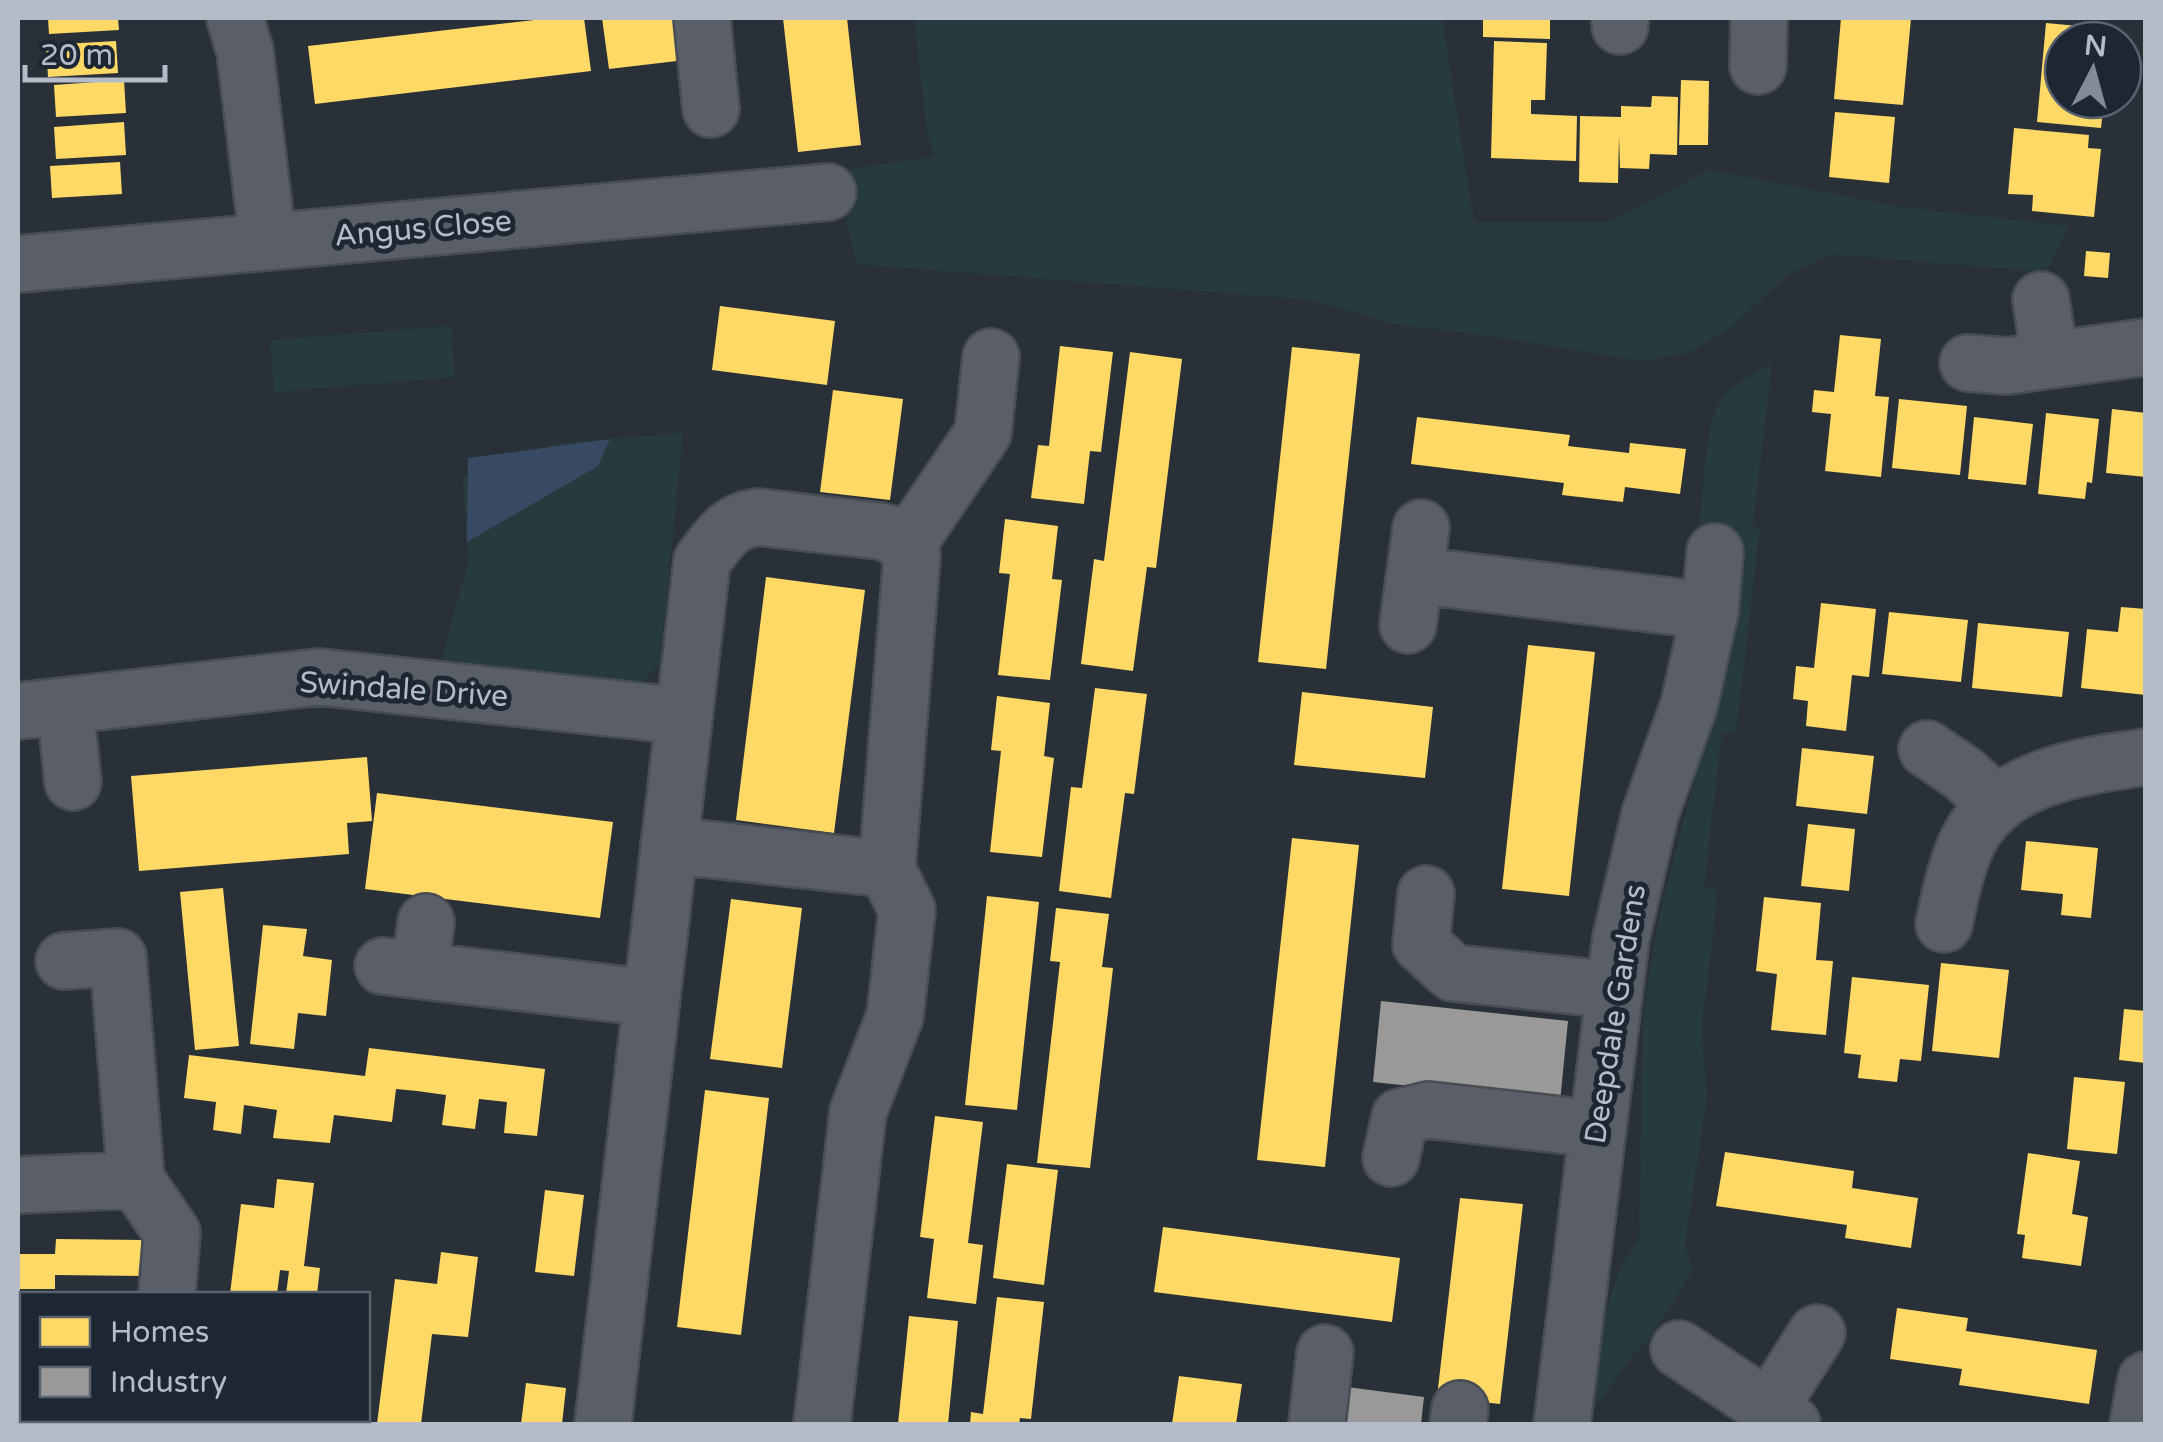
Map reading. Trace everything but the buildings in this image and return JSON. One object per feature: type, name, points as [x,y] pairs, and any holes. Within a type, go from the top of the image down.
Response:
[{"type":"street","points":[[235,18],[245,51],[268,242]]},
{"type":"street","points":[[702,18],[712,109]]},
{"type":"street","name":"Angus Close","points":[[18,264],[828,192]]},
{"type":"street","points":[[2041,300],[2050,359]]},
{"type":"street","points":[[1968,363],[2007,366],[2146,347]]},
{"type":"street","points":[[907,545],[984,433],[990,356]]},
{"type":"street","points":[[603,1424],[702,561],[725,528],[740,519],[758,517],[879,530],[896,535],[912,554],[887,869],[907,910],[894,1016],[858,1112],[822,1424]]},
{"type":"street","name":"Deepdale Gardens","points":[[1562,1424],[1621,938],[1650,814],[1688,704],[1710,611],[1714,552]]},
{"type":"street","points":[[1415,576],[1710,611]]},
{"type":"street","name":"Swindale Drive","points":[[74,782],[41,709],[319,677],[684,716]]},
{"type":"street","points":[[1927,749],[1964,774],[1996,804]]},
{"type":"street","points":[[1944,924],[1955,874],[1970,837],[1996,804],[2038,781],[2079,767],[2146,757]]},
{"type":"street","points":[[669,844],[887,869]]},
{"type":"street","points":[[1426,894],[1421,944],[1453,974],[1614,990]]},
{"type":"street","points":[[410,953],[651,998]]},
{"type":"street","points":[[64,961],[118,957],[136,1180],[172,1233],[167,1292]]},
{"type":"street","points":[[1392,1158],[1400,1118],[1428,1110],[1598,1129]]},
{"type":"street","points":[[18,1186],[136,1180]]},
{"type":"street","points":[[1679,1349],[1781,1416],[1818,1333]]},
{"type":"street","points":[[1317,1424],[1325,1353]]},
{"type":"street","points":[[2138,1424],[2146,1380]]},
{"type":"green space","points":[[914,18],[1442,18],[1474,222],[1609,222],[1709,170],[1900,207],[2069,226],[2046,272],[1831,254],[1789,274],[1728,330],[1688,353],[1642,361],[1394,324],[1313,300],[856,264],[837,171],[934,157],[927,133]]},
{"type":"green space","points":[[451,326],[455,377],[274,392],[270,340]]},
{"type":"green space","points":[[1772,363],[1753,526],[1760,528],[1736,733],[1722,732],[1704,887],[1718,890],[1702,1028],[1707,1096],[1685,1246],[1693,1270],[1652,1336],[1632,1356],[1595,1408],[1610,1299],[1626,1259],[1639,1240],[1643,1012],[1661,907],[1721,664],[1728,555],[1699,528],[1708,444],[1720,401],[1744,379]]},
{"type":"green space","points":[[683,433],[660,663],[632,693],[438,673],[468,562],[463,477],[529,461],[552,444]]},
{"type":"water","points":[[610,439],[598,466],[467,542],[468,458]]}]
